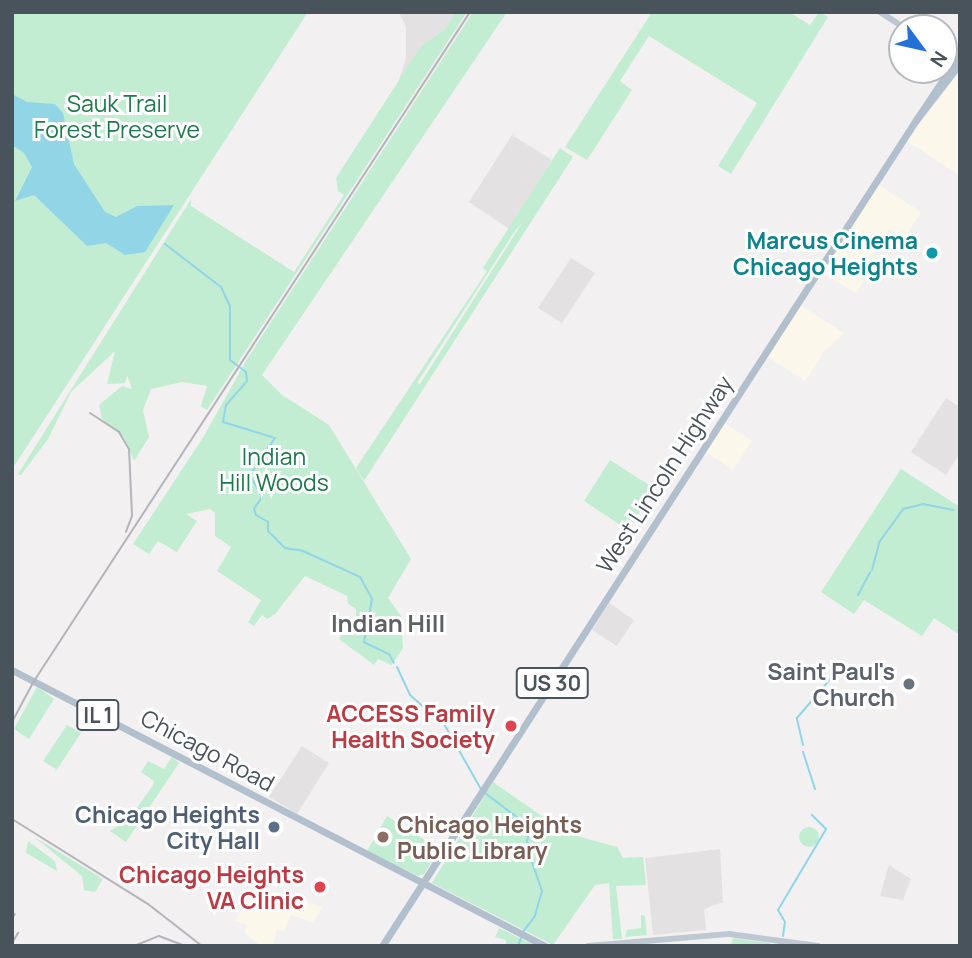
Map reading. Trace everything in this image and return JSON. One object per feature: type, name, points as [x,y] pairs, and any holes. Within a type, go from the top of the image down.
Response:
[{"type":"main road","name":"West Lincoln Highway","points":[[424,884],[916,120],[959,61]]},
{"type":"main road","name":"Chicago Road","points":[[12,670],[486,918],[545,946]]},
{"type":"main road","name":"US 30","points":[[384,946],[424,884]]},
{"type":"main road","points":[[588,946],[729,934],[818,946]]},
{"type":"shaded area","points":[[399,12],[456,12],[445,29],[421,46],[398,83],[406,58],[406,27]]},
{"type":"shaded area","points":[[960,71],[960,170],[957,174],[907,141],[950,84],[958,84]]},
{"type":"shaded area","points":[[512,135],[552,160],[509,229],[469,202]]},
{"type":"shaded area","points":[[879,185],[921,212],[905,238],[889,229],[872,255],[877,260],[856,293],[822,273]]},
{"type":"shaded area","points":[[571,258],[595,273],[562,323],[538,308]]},
{"type":"shaded area","points":[[800,305],[844,333],[825,351],[805,381],[768,357]]},
{"type":"shaded area","points":[[946,398],[960,407],[960,453],[946,475],[911,452]]},
{"type":"shaded area","points":[[725,423],[752,441],[733,470],[706,452]]},
{"type":"shaded area","points":[[609,603],[634,620],[617,646],[592,630]]},
{"type":"shaded area","points":[[193,744],[199,744],[204,752],[202,758],[193,760],[188,755],[188,749]]},
{"type":"shaded area","points":[[302,746],[329,763],[297,814],[269,797]]},
{"type":"shaded area","points":[[720,849],[723,902],[704,909],[706,930],[653,935],[645,858]]},
{"type":"shaded area","points":[[889,865],[911,879],[903,900],[880,896]]},
{"type":"shaded area","points":[[256,887],[323,907],[313,922],[290,915],[285,931],[277,930],[273,946],[261,946],[244,932],[247,925],[235,921]]},
{"type":"green space","name":"Sauk Trail Forest Preserve","points":[[12,12],[308,12],[13,468],[12,468]]},
{"type":"green space","points":[[456,12],[467,12],[207,410],[201,406],[207,386],[182,382],[151,389],[143,410],[149,437],[134,461],[124,437],[102,419],[99,405],[122,386],[132,389],[127,375],[125,383],[107,384],[115,351],[71,392],[48,439],[21,475],[18,474],[191,199],[191,206],[294,272],[344,195],[338,191],[336,178],[421,46],[445,29]]},
{"type":"green space","name":"Indian Hill Woods","points":[[473,12],[507,12],[262,375],[282,395],[329,425],[411,559],[388,598],[401,616],[403,648],[392,665],[378,659],[374,665],[339,639],[343,632],[354,635],[356,629],[356,609],[348,604],[347,596],[305,576],[275,614],[267,619],[262,615],[254,626],[248,622],[261,600],[217,571],[231,547],[215,536],[215,513],[210,509],[186,514],[197,521],[177,552],[158,541],[149,554],[133,544],[204,436],[247,359]]},
{"type":"green space","points":[[652,12],[789,12],[810,25],[819,12],[828,17],[731,174],[718,166],[757,103],[649,36],[620,81],[632,90],[587,160],[565,147]]},
{"type":"green space","points":[[560,148],[573,157],[364,481],[356,468],[487,271],[483,268]],"holes":[[[522,223],[420,384],[417,383]]]},
{"type":"green space","points":[[610,460],[655,489],[628,530],[584,501]]},
{"type":"green space","points":[[901,469],[960,507],[960,635],[934,618],[922,636],[864,600],[854,614],[821,592]]},
{"type":"green space","points":[[37,687],[54,699],[29,739],[14,729]]},
{"type":"green space","points":[[67,725],[81,733],[54,774],[56,769],[43,761]]},
{"type":"green space","points":[[172,757],[179,763],[126,842],[110,831],[125,821],[129,809],[134,812],[153,785],[154,781],[141,772],[148,761],[164,769]]},
{"type":"green space","points":[[493,782],[566,833],[617,847],[623,858],[643,857],[646,885],[616,886],[622,939],[613,939],[609,883],[595,885],[553,945],[432,883]]},
{"type":"green space","points":[[387,816],[440,850],[424,874],[418,876],[367,851]]},
{"type":"green space","points":[[809,827],[816,830],[819,837],[816,844],[809,847],[802,844],[799,837],[802,830]]},
{"type":"green space","points":[[33,836],[103,879],[95,892],[84,890],[82,876]]},
{"type":"green space","points":[[28,841],[55,861],[57,871],[26,853]]},
{"type":"green space","points":[[641,915],[645,916],[647,935],[625,937],[627,930],[641,928]]},
{"type":"green space","points":[[499,928],[536,946],[506,946],[506,940],[495,937]]},
{"type":"green space","points":[[733,938],[770,943],[770,946],[731,946]]},
{"type":"water","points":[[12,94],[27,102],[55,104],[63,113],[74,164],[105,212],[116,217],[137,206],[174,205],[145,252],[125,255],[106,243],[87,246],[34,195],[15,201],[32,167],[24,153],[12,145]]},
{"type":"waterway","points":[[165,244],[221,287],[230,306],[230,360],[246,372],[247,381],[226,405],[223,422],[275,438],[250,475],[262,497],[254,509],[256,515],[268,522],[268,531],[285,548],[303,551],[360,577],[372,599],[364,642],[389,654],[394,663]]},
{"type":"waterway","points":[[872,570],[880,541],[903,509],[923,504],[953,510]]},
{"type":"waterway","points":[[858,595],[870,572]]},
{"type":"waterway","points":[[397,667],[410,695],[441,722]]},
{"type":"waterway","points":[[803,745],[797,718],[838,670]]},
{"type":"waterway","points":[[444,724],[481,789]]},
{"type":"waterway","points":[[803,752],[815,789]]},
{"type":"waterway","points":[[485,793],[522,821],[529,833],[526,845],[542,891],[535,916],[523,932]]},
{"type":"waterway","points":[[783,936],[785,922],[778,910],[826,829],[812,815]]},
{"type":"waterway","points":[[518,946],[521,938]]},
{"type":"railway","points":[[12,722],[34,681],[470,12]]},
{"type":"railway","points":[[90,413],[119,432],[129,449],[132,516],[126,532]]},
{"type":"railway","points":[[12,819],[148,904],[202,946]]},
{"type":"railway","points":[[12,917],[15,914]]},
{"type":"railway","points":[[12,943],[18,933]]},
{"type":"railway","points":[[134,946],[159,936],[185,946]]},
{"type":"place","name":"Marcus Cinema Chicago Heights","points":[[932,253]]},
{"type":"place","name":"Saint Paul's Church","points":[[909,684]]},
{"type":"place","name":"ACCESS Family Health Society","points":[[511,726]]},
{"type":"place","name":"Chicago Heights City Hall","points":[[274,827]]},
{"type":"place","name":"Chicago Heights Public Library","points":[[383,837]]},
{"type":"place","name":"Chicago Heights VA Clinic","points":[[320,887]]},
{"type":"district","name":"Indian Hill","points":[[388,623]]}]
